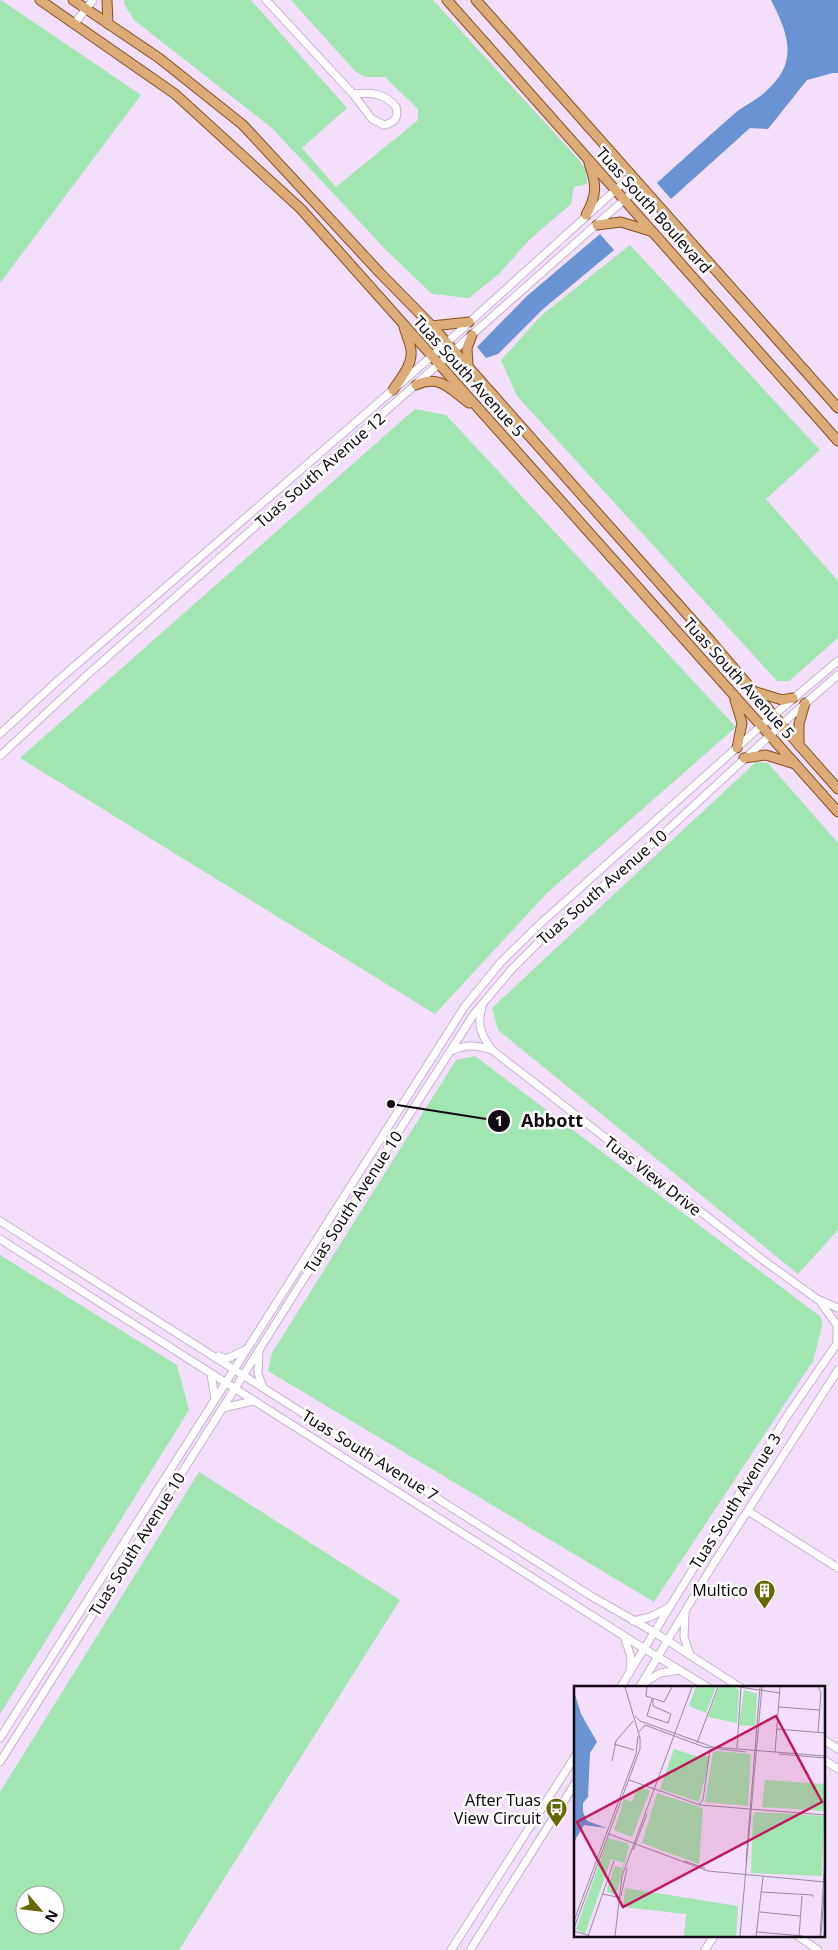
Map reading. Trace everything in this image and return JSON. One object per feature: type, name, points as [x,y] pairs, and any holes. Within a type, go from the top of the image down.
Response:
[{"type":"main road","name":"Tuas South Avenue 5","points":[[40,0],[75,23],[182,101],[301,209],[838,812]]},
{"type":"main road","name":"Tuas South Avenue 5","points":[[73,0],[159,58],[242,126],[432,326],[838,789]]},
{"type":"main road","points":[[106,0],[108,24]]},
{"type":"main road","name":"Tuas South Boulevard","points":[[447,0],[838,440]]},
{"type":"main road","points":[[476,0],[838,408]]},
{"type":"main road","points":[[586,216],[594,200],[594,178],[587,158]]},
{"type":"main road","points":[[597,225],[621,222],[653,232]]},
{"type":"main road","points":[[393,390],[411,359],[411,350],[402,322]]},
{"type":"main road","points":[[432,326],[469,322]]},
{"type":"main road","points":[[468,367],[467,348],[472,335]]},
{"type":"main road","points":[[416,386],[426,381],[438,381],[481,412]]},
{"type":"main road","points":[[753,691],[782,700],[793,698]]},
{"type":"main road","points":[[732,692],[739,707],[742,723],[737,748]]},
{"type":"main road","points":[[799,745],[799,724],[805,703]]},
{"type":"main road","points":[[744,758],[766,755],[795,764]]},
{"type":"street","points":[[75,23],[93,0]]},
{"type":"street","points":[[266,0],[353,94],[372,119],[384,125],[394,121],[397,116],[396,107],[385,97],[366,93],[353,94]]},
{"type":"street","name":"Tuas South Avenue 12","points":[[0,734],[45,692],[432,356],[632,175]]},
{"type":"street","name":"Tuas South Avenue 12","points":[[0,756],[92,671],[641,185]]},
{"type":"street","name":"Tuas South Avenue 10","points":[[0,1738],[464,1006],[501,962],[541,923],[762,725],[838,661]]},
{"type":"street","name":"Tuas South Avenue 10","points":[[0,1762],[450,1051],[483,1004],[511,970],[541,940],[662,835],[744,758],[838,675]]},
{"type":"street","name":"Tuas View Drive","points":[[483,1004],[479,1019],[480,1028],[492,1050],[816,1299],[826,1309],[837,1326],[838,1342]]},
{"type":"street","name":"Tuas View Drive","points":[[450,1051],[472,1045],[492,1050]]},
{"type":"street","name":"Tuas South Avenue 7","points":[[0,1221],[592,1596],[667,1640],[738,1686]]},
{"type":"street","name":"Tuas South Avenue 7","points":[[0,1239],[624,1636],[706,1686]]},
{"type":"street","name":"Tuas View Drive","points":[[816,1299],[838,1308]]},
{"type":"street","name":"Tuas South Avenue 3","points":[[621,1686],[782,1425],[838,1342]]},
{"type":"street","points":[[209,1353],[226,1359],[242,1352],[249,1346]]},
{"type":"street","points":[[259,1351],[258,1373],[263,1388]]},
{"type":"street","name":"Tuas South Avenue 3","points":[[640,1686],[685,1610],[838,1370]]},
{"type":"street","points":[[211,1374],[215,1399]]},
{"type":"street","points":[[223,1408],[236,1403],[253,1401]]},
{"type":"street","points":[[748,1511],[838,1568]]},
{"type":"street","points":[[634,1621],[658,1614],[670,1607]]},
{"type":"street","points":[[685,1610],[684,1636],[690,1655]]},
{"type":"street","points":[[624,1636],[631,1657],[630,1674]]},
{"type":"street","points":[[640,1686],[660,1673],[680,1670]]},
{"type":"street","points":[[826,1741],[838,1749]]},
{"type":"street","points":[[451,1950],[574,1758]]},
{"type":"street","points":[[826,1761],[838,1769]]},
{"type":"street","points":[[470,1950],[573,1793]]},
{"type":"street","points":[[706,1950],[713,1938]]},
{"type":"street","points":[[801,1938],[818,1950]]},
{"type":"green space","points":[[1,0],[141,95],[0,283],[0,2]]},
{"type":"green space","points":[[124,0],[251,0],[347,108],[302,148],[336,187],[418,120],[418,109],[385,77],[365,77],[355,71],[291,0],[433,0],[579,160],[586,171],[587,184],[574,187],[571,204],[529,240],[500,273],[469,298],[432,294],[386,250],[272,128],[134,20],[124,4]]},
{"type":"green space","points":[[630,245],[820,450],[766,499],[838,581],[838,638],[789,681],[777,681],[517,396],[501,360],[542,315]]},
{"type":"green space","points":[[415,409],[446,415],[736,727],[547,893],[435,1014],[20,758]]},
{"type":"green space","points":[[756,762],[768,763],[838,843],[838,1230],[798,1274],[498,1030],[492,1008]]},
{"type":"green space","points":[[475,1056],[821,1317],[822,1326],[813,1361],[654,1602],[268,1371],[272,1353],[456,1060]]},
{"type":"green space","points":[[0,1255],[177,1365],[189,1410],[0,1714]]},
{"type":"green space","points":[[199,1472],[400,1600],[179,1950],[0,1950],[0,1792]]},
{"type":"water","points":[[771,0],[838,0],[838,73],[807,80],[768,129],[750,128],[671,199],[657,183],[741,108],[761,95],[776,81],[783,70],[788,48],[782,25]]},
{"type":"water","points":[[600,234],[614,250],[543,309],[498,354],[486,358],[477,347],[527,296]]},
{"type":"place","name":"Abbott","points":[[391,1104]]},
{"type":"place","name":"Multico","points":[[764,1609]]},
{"type":"place","name":"After Tuas View Circuit","points":[[557,1828]]}]
